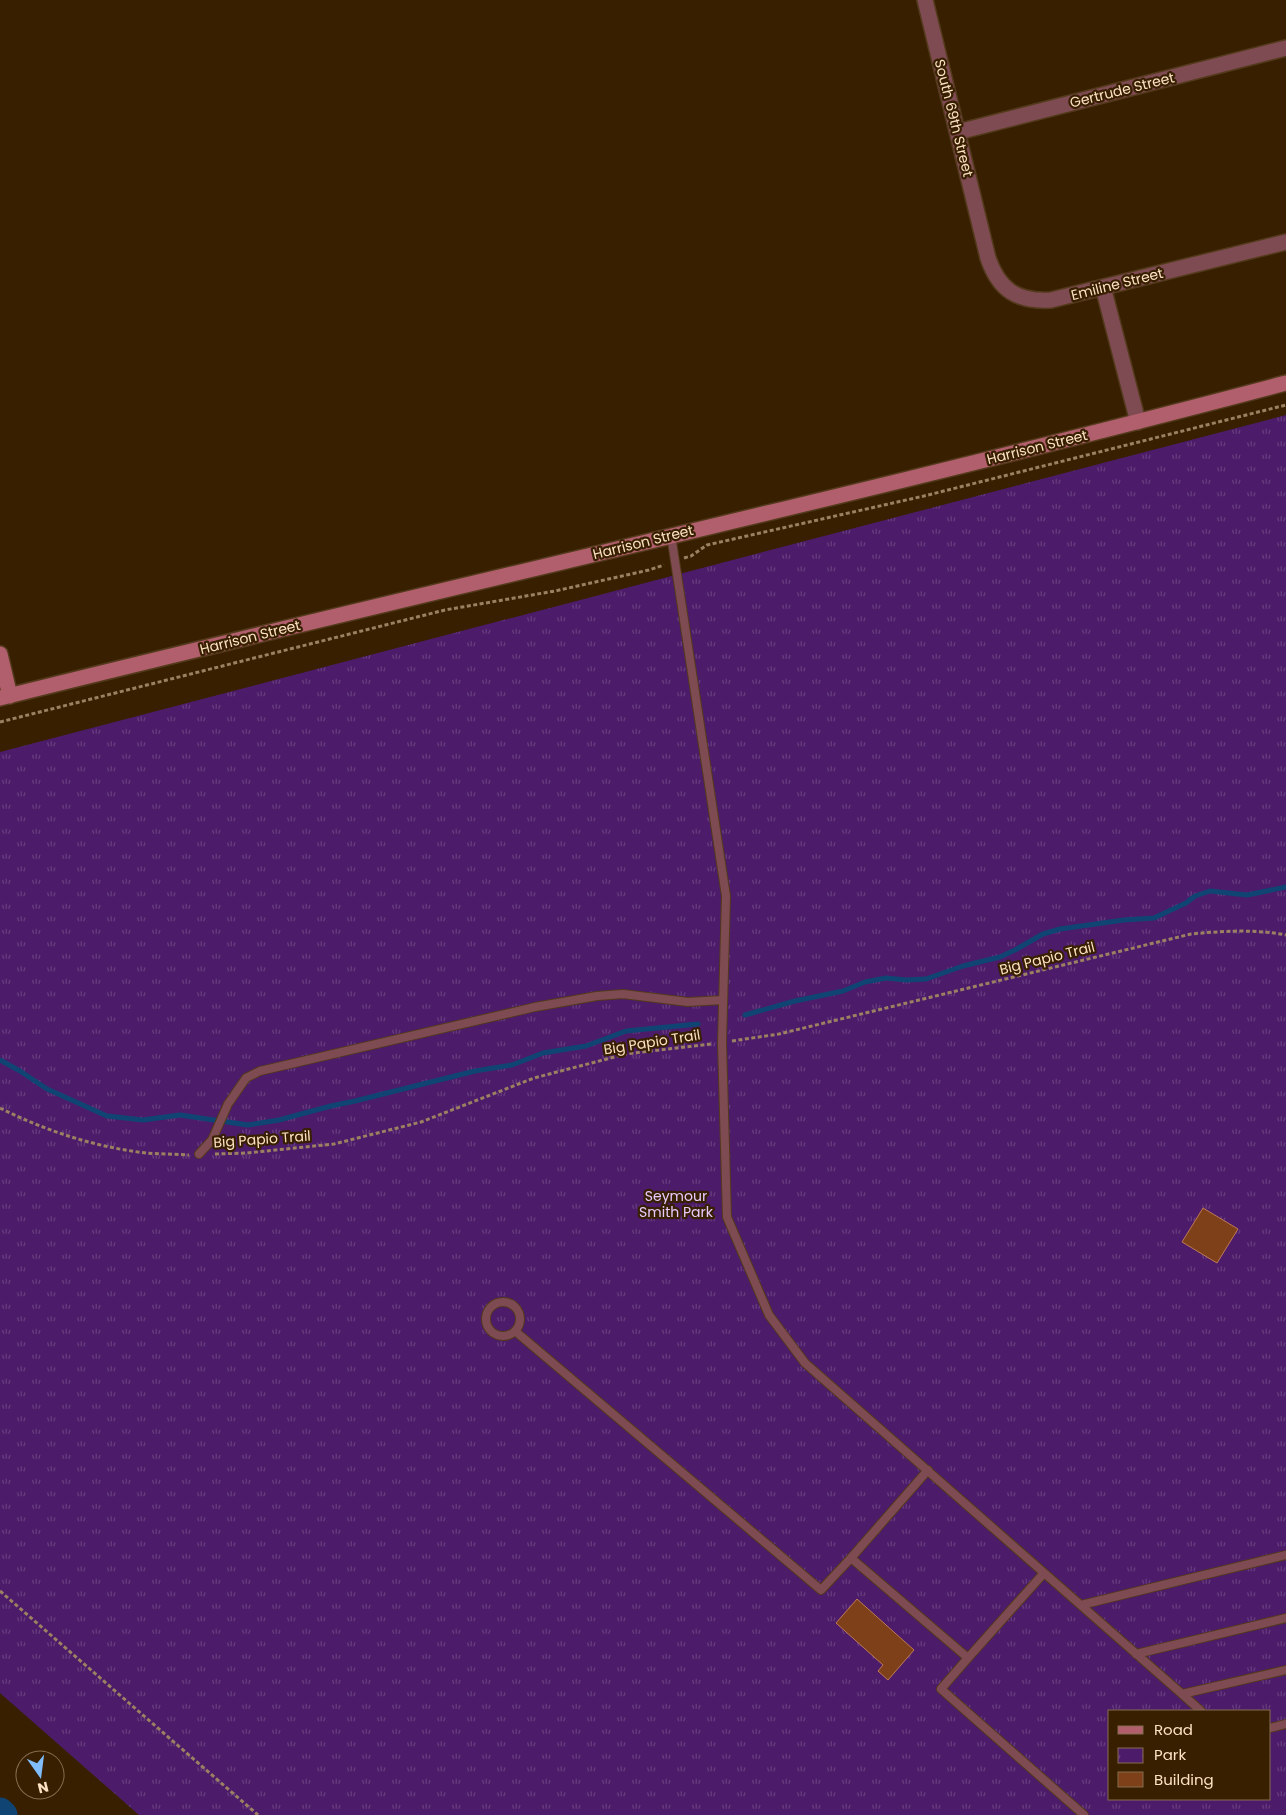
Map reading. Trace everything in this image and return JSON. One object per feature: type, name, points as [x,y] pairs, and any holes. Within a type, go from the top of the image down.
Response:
[{"type":"main road","name":"Harrison Street","points":[[5,697],[1138,422],[1286,383]]},
{"type":"main road","points":[[0,654],[5,697]]},
{"type":"street","name":"South 69th Street","points":[[925,0],[983,236]]},
{"type":"street","name":"Gertrude Street","points":[[958,132],[1286,48]]},
{"type":"street","name":"Emiline Street","points":[[983,236],[991,265],[998,278],[1006,288],[1028,300],[1051,300],[1286,242]]},
{"type":"street","points":[[1103,287],[1138,422]]},
{"type":"lane","points":[[671,535],[726,896],[722,1043],[727,1217],[769,1315],[805,1363],[1200,1710]]},
{"type":"lane","points":[[199,1154],[212,1140],[220,1119],[246,1078],[260,1071],[535,1007],[597,996],[623,994],[688,1002],[723,1000]]},
{"type":"lane","points":[[497,1304],[514,1306],[520,1322],[515,1331],[505,1336],[500,1336],[490,1330],[486,1321],[489,1310],[497,1304]]},
{"type":"lane","points":[[515,1331],[821,1590],[928,1470]]},
{"type":"lane","points":[[1081,1605],[1286,1555]]},
{"type":"lane","points":[[851,1558],[968,1658]]},
{"type":"lane","points":[[1044,1572],[941,1689],[1084,1815]]},
{"type":"lane","points":[[1136,1654],[1286,1618]]},
{"type":"lane","points":[[1182,1694],[1286,1670]]},
{"type":"lane","points":[[1271,1728],[1286,1724]]},
{"type":"path","points":[[0,722],[445,610],[555,591],[649,570],[691,556],[707,546],[924,496],[1286,405]]},
{"type":"path","name":"Big Papio Trail","points":[[0,1108],[33,1124],[69,1136],[104,1146],[146,1153],[247,1153],[334,1144],[421,1122],[534,1078],[626,1054],[722,1043],[779,1034],[1191,934],[1230,931],[1269,932],[1286,936]]},
{"type":"path","points":[[0,1591],[258,1815]]},
{"type":"green space","name":"Seymour Smith Park","points":[[1286,415],[1286,1815],[139,1815],[0,1693],[0,752]]},
{"type":"building","points":[[1203,1208],[1238,1229],[1217,1263],[1182,1242]]},
{"type":"building","points":[[857,1599],[914,1650],[888,1680],[878,1671],[883,1665],[836,1623]]},
{"type":"waterway","points":[[745,1015],[795,1001],[843,991],[865,982],[886,978],[926,979],[963,966],[1000,957],[1043,934],[1060,929],[1124,920],[1154,918],[1186,903],[1195,896],[1210,891],[1247,895],[1286,887]]},
{"type":"waterway","points":[[0,1060],[47,1089],[107,1116],[143,1120],[180,1115],[248,1125],[279,1120],[475,1071],[512,1065],[543,1053],[586,1046],[626,1031],[698,1024]]},
{"type":"waterway","points":[[0,1812],[3,1815]]}]
